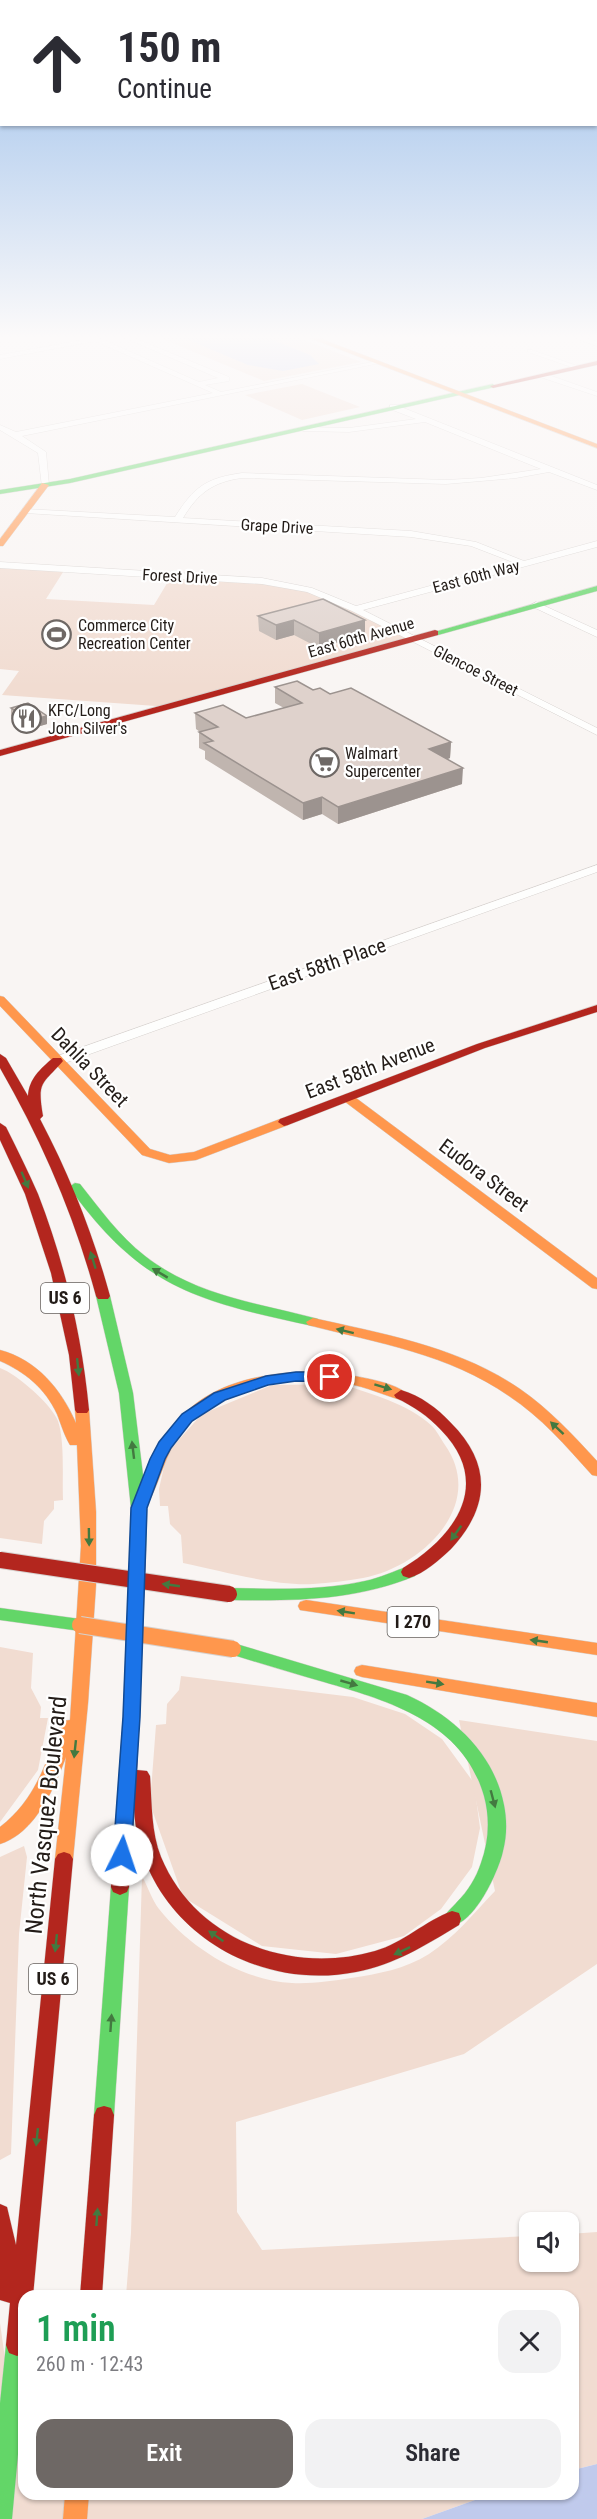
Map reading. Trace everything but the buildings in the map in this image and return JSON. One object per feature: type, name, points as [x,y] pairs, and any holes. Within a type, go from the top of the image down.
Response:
[{"type":"main road","points":[[0,494],[194,453]]},
{"type":"main road","points":[[0,544],[45,485]]},
{"type":"main road","points":[[0,494],[16,497],[27,508]]},
{"type":"main road","name":"East 60th Avenue","points":[[0,753],[597,588]]},
{"type":"main road","name":"East 60th Avenue","points":[[0,763],[134,717]]},
{"type":"main road","name":"Dahlia Street","points":[[0,999],[135,1141],[146,1152],[156,1157]]},
{"type":"main road","name":"East 58th Avenue","points":[[156,1157],[180,1159],[196,1156],[481,1046],[597,1008]]},
{"type":"main road","name":"US 6","points":[[0,1058],[38,1124],[60,1169],[94,1261],[126,1393],[139,1508],[132,1717],[92,2290]]},
{"type":"main road","points":[[38,1124],[33,1099],[34,1082],[57,1060]]},
{"type":"main road","name":"Eudora Street","points":[[348,1098],[597,1285]]},
{"type":"main road","name":"North Vasquez Boulevard","points":[[0,1128],[38,1209],[68,1311],[76,1349],[88,1478],[89,1570],[81,1690],[23,2290]]},
{"type":"main road","points":[[60,1169],[121,1241],[147,1265],[164,1276],[208,1295],[412,1348],[462,1364],[500,1383],[533,1406],[597,1471]]},
{"type":"main road","points":[[0,1354],[28,1368],[54,1390],[64,1407],[88,1478]]},
{"type":"main road","points":[[139,1508],[164,1446],[187,1418],[226,1394],[266,1381],[315,1376],[344,1378],[390,1389],[414,1400],[434,1414],[461,1442],[470,1458],[475,1482],[471,1506],[454,1538],[427,1561],[391,1580],[351,1591],[304,1596],[229,1594]]},
{"type":"main road","name":"I 270","points":[[0,1560],[597,1650]]},
{"type":"main road","points":[[0,1614],[233,1649],[597,1710]]},
{"type":"main road","points":[[11,1630],[80,1625]]},
{"type":"main road","points":[[132,1717],[151,1854],[164,1883],[174,1897],[202,1925],[230,1945],[250,1955],[292,1967],[334,1968],[362,1964],[395,1954],[441,1929],[465,1907],[478,1891],[487,1874],[498,1840],[492,1792],[487,1778],[469,1751],[458,1738],[431,1715],[401,1698],[233,1649]]},
{"type":"main road","points":[[0,1837],[22,1819],[41,1791],[81,1690]]},
{"type":"main road","points":[[0,2214],[6,2249],[14,2376]]},
{"type":"main road","name":"North Vasquez Boulevard","points":[[0,2519],[18,2336]]},
{"type":"main road","points":[[75,2519],[77,2500]]},
{"type":"street","points":[[42,453],[45,485]]},
{"type":"street","points":[[508,453],[597,488]]},
{"type":"street","points":[[177,520],[201,488],[215,482],[241,477],[271,475],[459,483],[509,478],[550,469]]},
{"type":"street","name":"Grape Drive","points":[[27,508],[430,536],[481,546],[524,564]]},
{"type":"street","name":"East 60th Way","points":[[355,609],[597,544]]},
{"type":"street","name":"Forest Drive","points":[[0,566],[263,581],[309,590],[355,609]]},
{"type":"street","points":[[536,605],[597,634]]},
{"type":"street","name":"Glencoe Street","points":[[355,609],[597,732]]},
{"type":"street","name":"East 58th Place","points":[[57,1060],[597,868]]},
{"type":"shaded area","points":[[0,566],[65,569],[46,599],[154,605],[172,575],[261,581],[309,590],[415,639],[170,707],[2,695],[19,671],[0,669]]},
{"type":"shaded area","points":[[0,1368],[33,1391],[49,1407],[58,1421],[62,1449],[63,1500],[54,1501],[54,1509],[44,1521],[42,1544],[0,1538]]},
{"type":"shaded area","points":[[342,1384],[412,1411],[432,1426],[437,1433],[456,1467],[458,1490],[453,1511],[442,1530],[426,1547],[407,1561],[385,1572],[344,1581],[313,1584],[282,1583],[183,1563],[181,1535],[170,1524],[168,1506],[160,1506],[159,1489],[167,1453],[202,1414],[272,1385]]},
{"type":"shaded area","points":[[0,1647],[33,1653],[31,1688],[41,1707],[40,1718],[48,1718],[38,1770],[0,1822]]},
{"type":"shaded area","points":[[181,1676],[353,1697],[405,1714],[442,1739],[474,1783],[480,1828],[472,1867],[441,1909],[404,1936],[336,1954],[262,1946],[183,1897],[150,1804],[156,1725],[166,1724],[167,1704],[179,1690]]},
{"type":"shaded area","points":[[459,1720],[597,1741],[597,1964],[464,2054],[236,2122],[237,2212],[262,2250],[519,2237],[519,2272],[579,2272],[579,2233],[597,2232],[597,2464],[579,2468],[579,2290],[126,2290],[131,2233],[142,1876],[159,1909],[186,1937],[218,1960],[254,1976],[273,1981],[322,1982],[381,1973],[429,1954],[464,1924],[495,1891]]},
{"type":"shaded area","points":[[24,1846],[27,1857],[19,1934],[11,2154],[0,2160],[0,1857]]},
{"type":"shaded area","points":[[0,2323],[18,2451],[18,2500],[475,2500],[422,2519],[0,2519]]},
{"type":"water","points":[[597,2464],[597,2519],[422,2519],[475,2500],[579,2500],[579,2468]]},
{"type":"traffic: fast","points":[[0,492],[70,481],[197,453]]},
{"type":"traffic: fast","points":[[435,633],[597,588]]},
{"type":"traffic: fast","points":[[75,1187],[122,1243],[159,1272],[200,1293],[313,1322]]},
{"type":"traffic: fast","points":[[103,1296],[126,1393],[139,1508],[138,1550]]},
{"type":"traffic: fast","points":[[229,1594],[320,1594],[366,1587],[409,1572]]},
{"type":"traffic: fast","points":[[0,1614],[80,1625]]},
{"type":"traffic: fast","points":[[233,1649],[401,1699],[444,1724],[471,1752],[490,1786],[495,1804],[497,1837],[491,1864],[479,1888],[471,1900],[452,1919]]},
{"type":"traffic: fast","points":[[104,2115],[120,1887]]},
{"type":"traffic: fast","points":[[0,2519],[17,2345]]},
{"type":"traffic: slow","points":[[0,544],[45,485]]},
{"type":"traffic: slow","points":[[0,999],[146,1152],[169,1159],[196,1156],[284,1122]]},
{"type":"traffic: slow","points":[[348,1098],[597,1285]]},
{"type":"traffic: slow","points":[[313,1322],[391,1340],[443,1356],[492,1378],[548,1419],[597,1471]]},
{"type":"traffic: slow","points":[[0,1355],[29,1370],[49,1388],[63,1411],[75,1441]]},
{"type":"traffic: slow","points":[[142,1501],[157,1462],[178,1427],[209,1401],[228,1392],[269,1380],[310,1376],[357,1381],[401,1395]]},
{"type":"traffic: slow","points":[[64,1859],[80,1703],[88,1585],[88,1512],[82,1410]]},
{"type":"traffic: slow","points":[[306,1606],[597,1649]]},
{"type":"traffic: slow","points":[[80,1625],[233,1649]]},
{"type":"traffic: slow","points":[[362,1671],[597,1710]]},
{"type":"traffic: slow","points":[[0,1837],[22,1819],[38,1799],[50,1776],[68,1726]]},
{"type":"traffic: slow","points":[[75,2519],[77,2500]]},
{"type":"traffic: jam","points":[[0,753],[435,633]]},
{"type":"traffic: jam","points":[[284,1122],[481,1046],[597,1008]]},
{"type":"traffic: jam","points":[[0,1058],[47,1144],[73,1203],[103,1296]]},
{"type":"traffic: jam","points":[[37,1116],[34,1098],[36,1084],[43,1073],[57,1061]]},
{"type":"traffic: jam","points":[[0,1127],[31,1194],[58,1273],[76,1355],[82,1410]]},
{"type":"traffic: jam","points":[[401,1395],[431,1412],[460,1441],[467,1452],[473,1470],[474,1488],[471,1506],[452,1537],[425,1563],[409,1572]]},
{"type":"traffic: jam","points":[[120,1887],[132,1717],[138,1550]]},
{"type":"traffic: jam","points":[[0,1560],[229,1594]]},
{"type":"traffic: jam","points":[[141,1776],[146,1838],[162,1878],[182,1906],[198,1923],[224,1942],[244,1952],[265,1959],[310,1967],[355,1964],[396,1951],[452,1919]]},
{"type":"traffic: jam","points":[[22,2290],[64,1859]]},
{"type":"traffic: jam","points":[[91,2290],[104,2115]]},
{"type":"traffic: jam","points":[[0,2214],[6,2249],[8,2293]]},
{"type":"traffic: jam","points":[[17,2345],[18,2335]]},
{"type":"place","name":"Commerce City Recreation Center","points":[[57,634]]},
{"type":"place","name":"KFC/Long John Silver's","points":[[27,719]]},
{"type":"place","name":"Walmart Supercenter","points":[[324,762]]},
{"type":"route","points":[[122,1855],[132,1717],[139,1508],[158,1459],[164,1446],[187,1418],[220,1396],[266,1381],[296,1377],[330,1377]]}]
